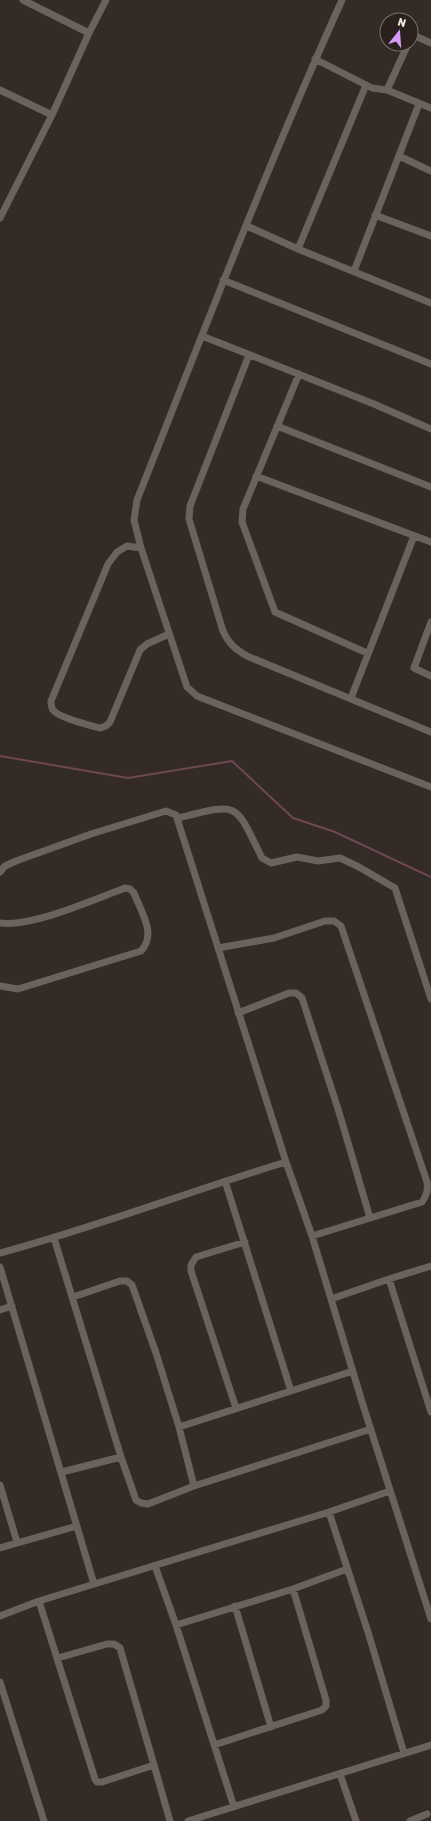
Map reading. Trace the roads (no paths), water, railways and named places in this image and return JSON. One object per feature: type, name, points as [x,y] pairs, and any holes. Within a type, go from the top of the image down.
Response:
[{"type":"street","points":[[23,0],[89,33]]},
{"type":"street","points":[[0,218],[52,115],[89,33],[106,0]]},
{"type":"street","points":[[342,0],[315,59],[247,226],[223,280],[137,500],[134,520],[141,548],[187,687],[196,696],[431,787]]},
{"type":"street","points":[[419,37],[431,42]]},
{"type":"street","points":[[387,90],[404,52]]},
{"type":"street","points":[[315,59],[366,85],[387,90],[431,108]]},
{"type":"street","points":[[298,249],[366,85]]},
{"type":"street","points":[[0,90],[52,115]]},
{"type":"street","points":[[354,271],[419,104]]},
{"type":"street","points":[[399,156],[431,171]]},
{"type":"street","points":[[375,215],[431,236]]},
{"type":"street","points":[[247,226],[298,249],[431,303]]},
{"type":"street","points":[[223,280],[431,364]]},
{"type":"street","points":[[202,336],[299,374],[431,429]]},
{"type":"street","points":[[249,355],[190,506],[189,519],[196,546],[227,641],[234,648],[247,656],[431,732]]},
{"type":"street","points":[[299,374],[243,509],[242,522],[275,612],[367,653]]},
{"type":"street","points":[[278,426],[431,487]]},
{"type":"street","points":[[256,476],[431,542]]},
{"type":"street","points":[[351,698],[367,653],[414,536]]},
{"type":"street","points":[[141,548],[127,546],[117,552],[108,564],[51,701],[54,712],[100,728],[106,726],[110,722],[140,650],[155,639],[169,634]]},
{"type":"street","points":[[431,622],[414,668],[431,676]]},
{"type":"street","points":[[178,818],[220,808],[231,810],[238,813],[262,858],[266,862],[271,863],[297,858],[318,861],[340,858],[395,888],[431,999]]},
{"type":"street","points":[[0,872],[5,866],[16,861],[91,834],[166,811],[171,812],[178,818],[238,1013],[286,1162],[312,1236],[370,1429],[431,1619]]},
{"type":"street","points":[[0,923],[17,924],[63,912],[125,888],[130,889],[134,893],[149,932],[147,945],[141,951],[18,989],[0,986]]},
{"type":"street","points":[[218,948],[274,938],[324,921],[334,921],[341,926],[427,1182],[428,1189],[426,1197],[422,1202],[312,1236]]},
{"type":"street","points":[[238,1013],[289,993],[296,993],[302,998],[339,1112],[370,1218]]},
{"type":"street","points":[[0,1253],[54,1238],[286,1162]]},
{"type":"street","points":[[225,1181],[291,1391]]},
{"type":"street","points":[[54,1238],[121,1457],[136,1500],[141,1503],[148,1504],[194,1486],[370,1429]]},
{"type":"street","points":[[236,1408],[191,1265],[196,1257],[245,1242]]},
{"type":"street","points":[[331,1299],[431,1266]]},
{"type":"street","points":[[0,1267],[94,1584]]},
{"type":"street","points":[[389,1279],[431,1412]]},
{"type":"street","points":[[73,1297],[120,1281],[127,1281],[132,1285],[156,1353],[179,1427],[194,1486]]},
{"type":"street","points":[[0,1310],[12,1306]]},
{"type":"street","points":[[179,1427],[353,1371]]},
{"type":"street","points":[[62,1472],[121,1457]]},
{"type":"street","points":[[0,1485],[17,1542]]},
{"type":"street","points":[[0,1616],[39,1601],[329,1512],[390,1491]]},
{"type":"street","points":[[329,1512],[404,1753]]},
{"type":"street","points":[[0,1548],[77,1526]]},
{"type":"street","points":[[155,1566],[176,1625],[234,1807]]},
{"type":"street","points":[[176,1625],[293,1589],[347,1569]]},
{"type":"street","points":[[214,1745],[322,1710],[326,1706],[326,1700],[293,1589]]},
{"type":"street","points":[[39,1601],[97,1782],[102,1782],[154,1765]]},
{"type":"street","points":[[235,1606],[271,1727]]},
{"type":"street","points":[[58,1658],[107,1644],[114,1644],[120,1648],[170,1821]]},
{"type":"street","points":[[0,1682],[44,1821]]},
{"type":"street","points":[[188,1821],[431,1745]]},
{"type":"street","points":[[340,1774],[356,1821]]},
{"type":"street","points":[[410,1821],[427,1814]]},
{"type":"waterway","points":[[0,756],[128,778],[232,761],[293,818],[335,832],[431,877]]}]
